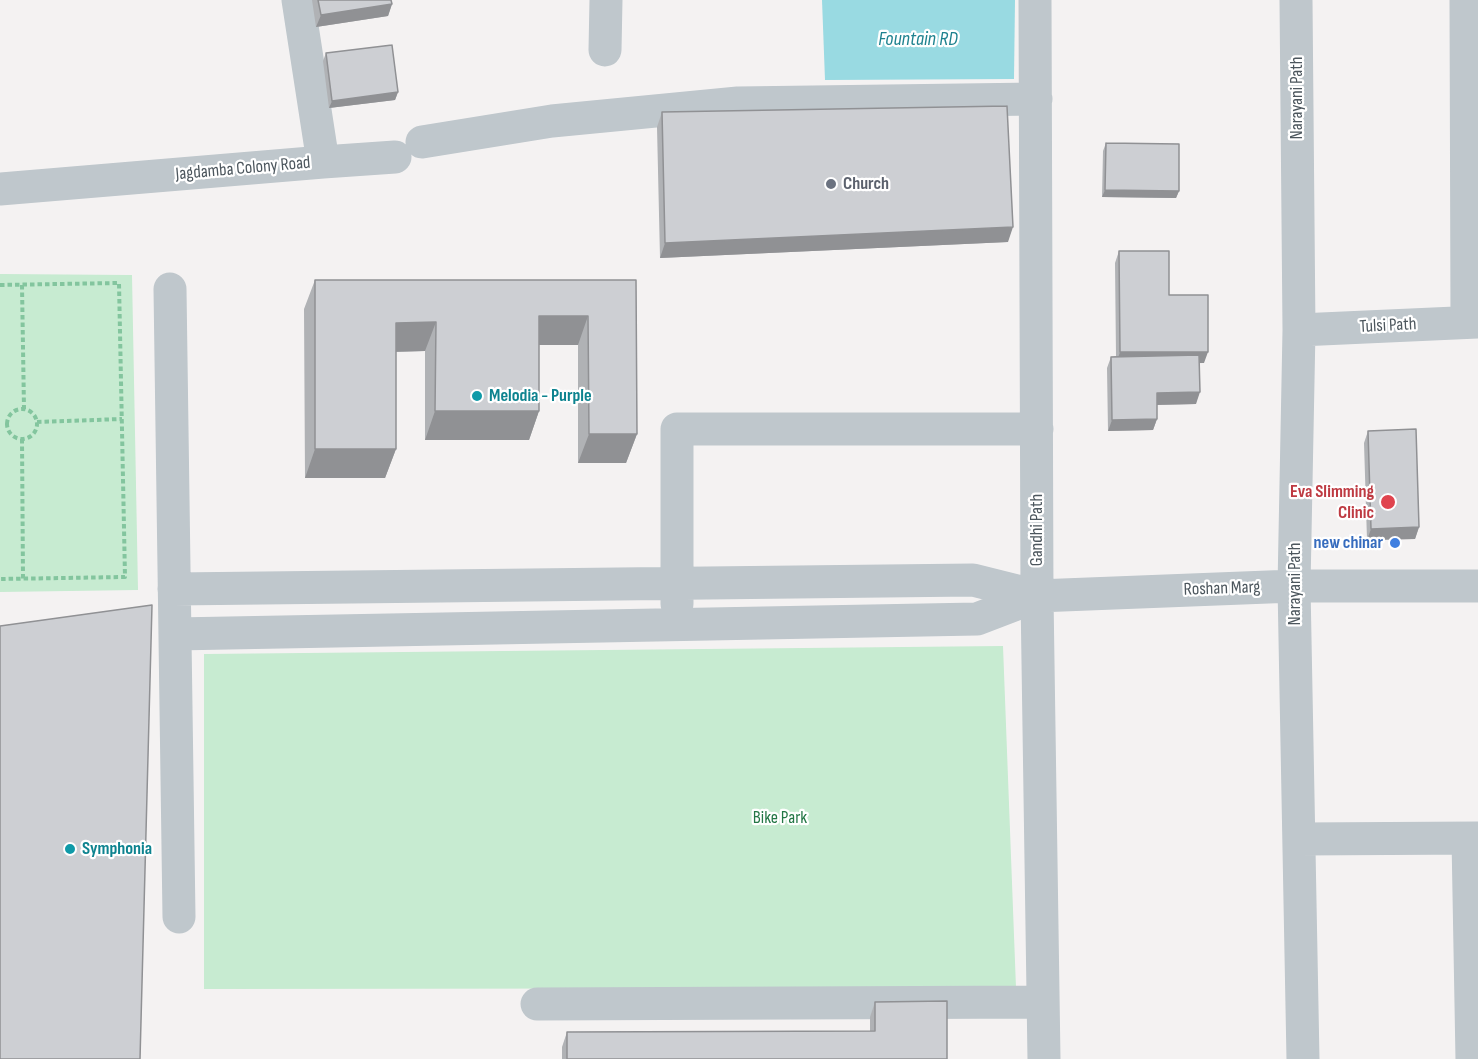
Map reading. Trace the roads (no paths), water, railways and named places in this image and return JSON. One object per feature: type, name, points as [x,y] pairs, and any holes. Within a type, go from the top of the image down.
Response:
[{"type":"street","name":"Jagdamba Colony Road","points":[[0,189],[323,162],[298,0]]},
{"type":"street","points":[[605,50],[606,0]]},
{"type":"street","name":"Gandhi Path","points":[[1035,0],[1037,596],[1044,1059]]},
{"type":"street","name":"Narayani Path","points":[[1296,0],[1299,330],[1294,586],[1303,1059]]},
{"type":"street","points":[[1466,0],[1472,322]]},
{"type":"street","points":[[323,162],[408,150],[552,121],[738,103],[1036,99]]},
{"type":"street","points":[[170,289],[179,917]]},
{"type":"street","name":"Tulsi Path","points":[[1299,330],[1472,322]]},
{"type":"street","points":[[677,624],[677,429],[1037,429]]},
{"type":"street","points":[[174,589],[973,580],[1037,596]]},
{"type":"street","name":"Roshan Marg","points":[[1037,596],[1294,586],[1478,586]]},
{"type":"street","points":[[175,634],[977,619],[1037,596]]},
{"type":"street","points":[[1299,839],[1473,838],[1472,1059]]},
{"type":"street","points":[[537,1004],[1043,1002]]},
{"type":"water","name":"Fountain RD","points":[[822,0],[1015,0],[1014,79],[825,80]]},
{"type":"place","name":"Church","points":[[831,184]]},
{"type":"place","name":"Melodia - Purple","points":[[477,396]]},
{"type":"place","name":"Eva Slimming Clinic","points":[[1388,502]]},
{"type":"place","name":"new chinar","points":[[1395,543]]},
{"type":"place","name":"Symphonia","points":[[70,849]]},
{"type":"park label","name":"Bike Park","points":[[780,818]]}]
